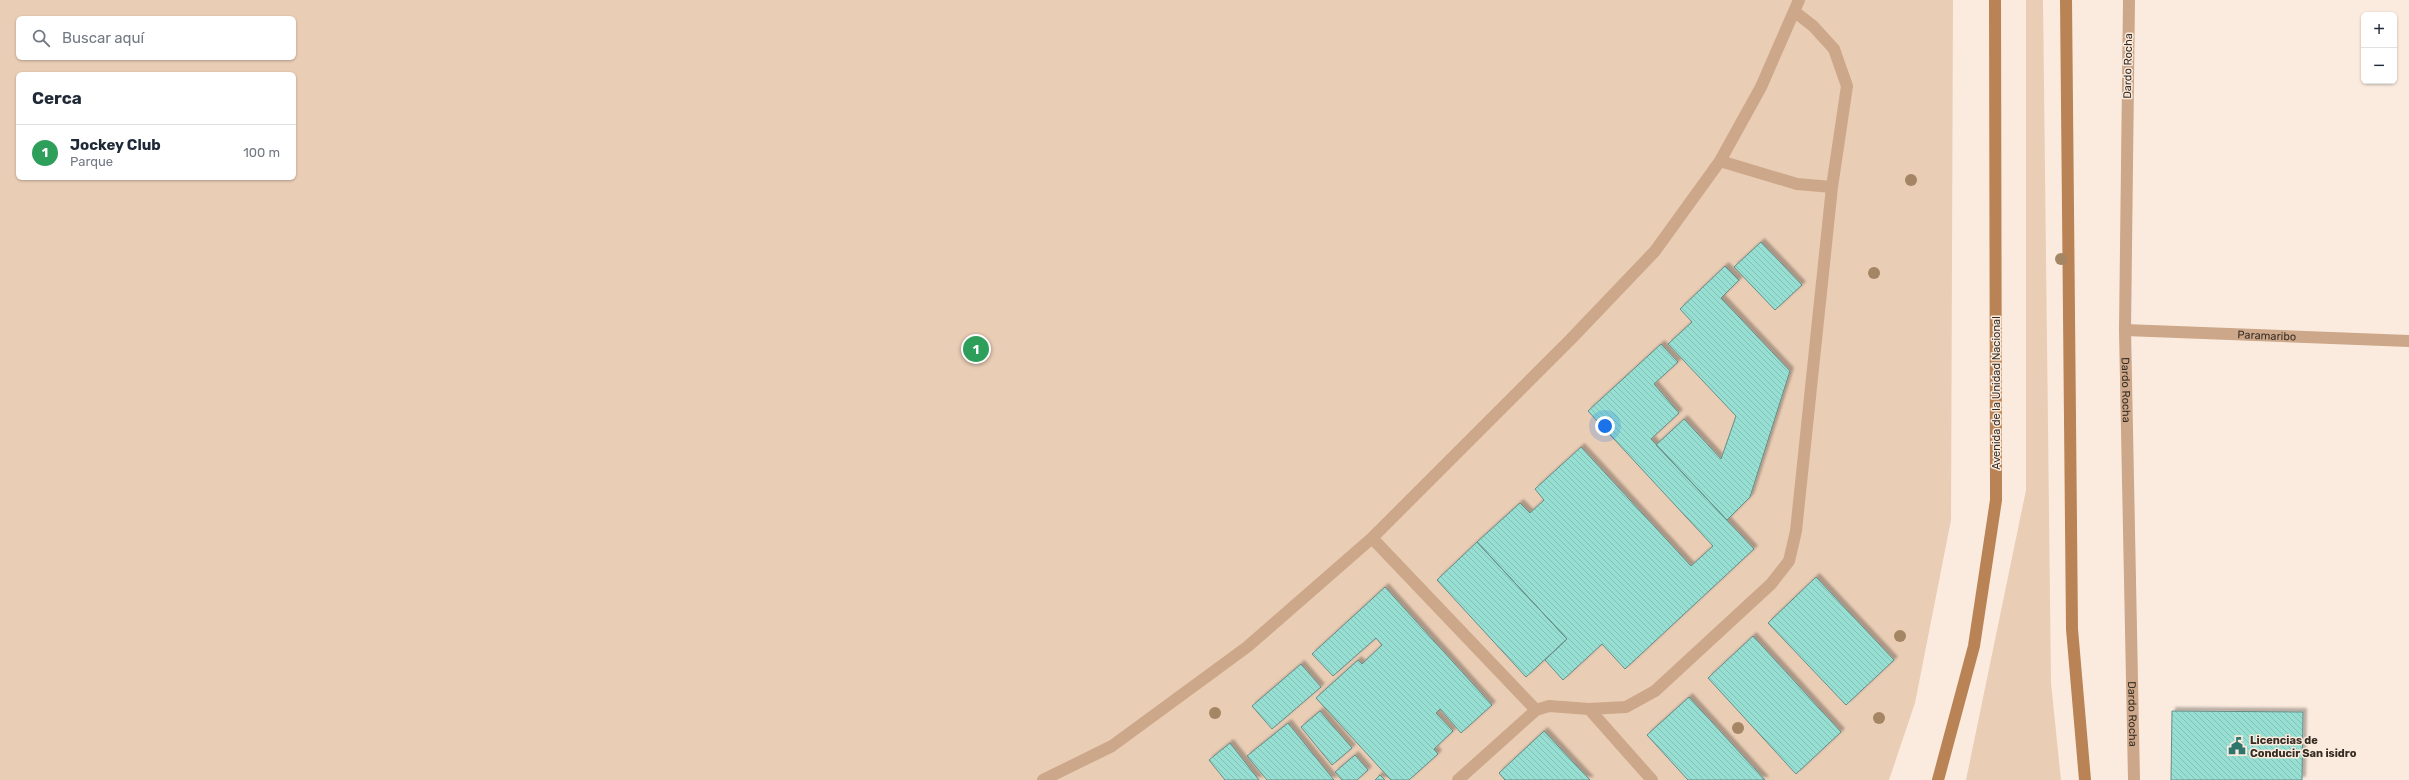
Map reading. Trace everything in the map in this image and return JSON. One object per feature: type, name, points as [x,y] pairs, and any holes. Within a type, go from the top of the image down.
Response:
[{"type":"main road","name":"Avenida de la Unidad Nacional","points":[[1938,780],[1974,646],[1996,500],[1995,0]]},
{"type":"main road","points":[[2066,0],[2072,629],[2085,780]]},
{"type":"street","points":[[1043,780],[1067,775],[1112,746],[1247,648],[1372,538],[1655,252],[1720,161],[1761,87],[1799,0]]},
{"type":"street","name":"Dardo Rocha","points":[[2129,0],[2125,330],[2134,780]]},
{"type":"street","points":[[1458,780],[1536,710],[1549,706],[1589,709],[1626,707],[1655,691],[1771,584],[1788,561],[1796,532],[1832,187],[1847,86],[1834,49],[1813,26],[1794,12]]},
{"type":"street","points":[[1720,161],[1797,184],[1832,187]]},
{"type":"street","name":"Paramaribo","points":[[2125,330],[2409,341]]},
{"type":"street","points":[[1372,538],[1536,710]]},
{"type":"street","points":[[1589,709],[1652,780]]},
{"type":"shaded area","points":[[0,0],[1953,0],[1951,520],[1915,703],[1889,780],[0,780]]},
{"type":"shaded area","points":[[2026,0],[2043,0],[2051,683],[2061,780],[1966,780],[2026,490]]},
{"type":"building","points":[[1761,242],[1802,285],[1775,310],[1734,267]]},
{"type":"building","points":[[1725,266],[1739,280],[1721,298],[1790,371],[1750,497],[1727,520],[1656,445],[1684,419],[1721,459],[1736,416],[1668,344],[1692,322],[1680,309]]},
{"type":"building","points":[[1661,344],[1678,362],[1654,384],[1679,413],[1651,439],[1754,549],[1625,669],[1602,644],[1563,680],[1545,660],[1567,639],[1477,542],[1520,503],[1530,513],[1544,500],[1535,489],[1581,447],[1691,566],[1713,546],[1588,411]]},
{"type":"building","points":[[1477,542],[1567,639],[1526,677],[1437,580]]},
{"type":"building","points":[[1816,577],[1894,660],[1846,705],[1768,623]]},
{"type":"building","points":[[1385,587],[1492,705],[1461,733],[1440,709],[1436,713],[1453,731],[1434,749],[1438,754],[1409,780],[1391,780],[1316,698],[1358,660],[1362,664],[1382,645],[1376,638],[1333,676],[1312,654]]},
{"type":"building","points":[[1753,636],[1841,732],[1796,774],[1708,678]]},
{"type":"building","points":[[1301,664],[1321,687],[1272,729],[1252,706]]},
{"type":"building","points":[[1689,697],[1765,780],[1688,780],[1647,735]]},
{"type":"building","points":[[1320,711],[1352,748],[1332,765],[1301,727]]},
{"type":"building","name":"Licencias de Conducir San isidro","points":[[2172,711],[2303,712],[2302,780],[2171,780]]},
{"type":"building","points":[[1288,723],[1334,780],[1267,780],[1247,756]]},
{"type":"building","points":[[1544,731],[1590,780],[1505,780],[1499,773]]},
{"type":"building","points":[[1230,743],[1259,780],[1225,780],[1209,760]]},
{"type":"building","points":[[1355,755],[1368,770],[1357,780],[1342,780],[1335,772]]},
{"type":"building","points":[[1380,775],[1385,780],[1375,780]]},
{"type":"place","name":"Jockey Club","points":[[976,349]]},
{"type":"place","name":"Licencias de Conducir San isidro","points":[[2237,746]]}]
